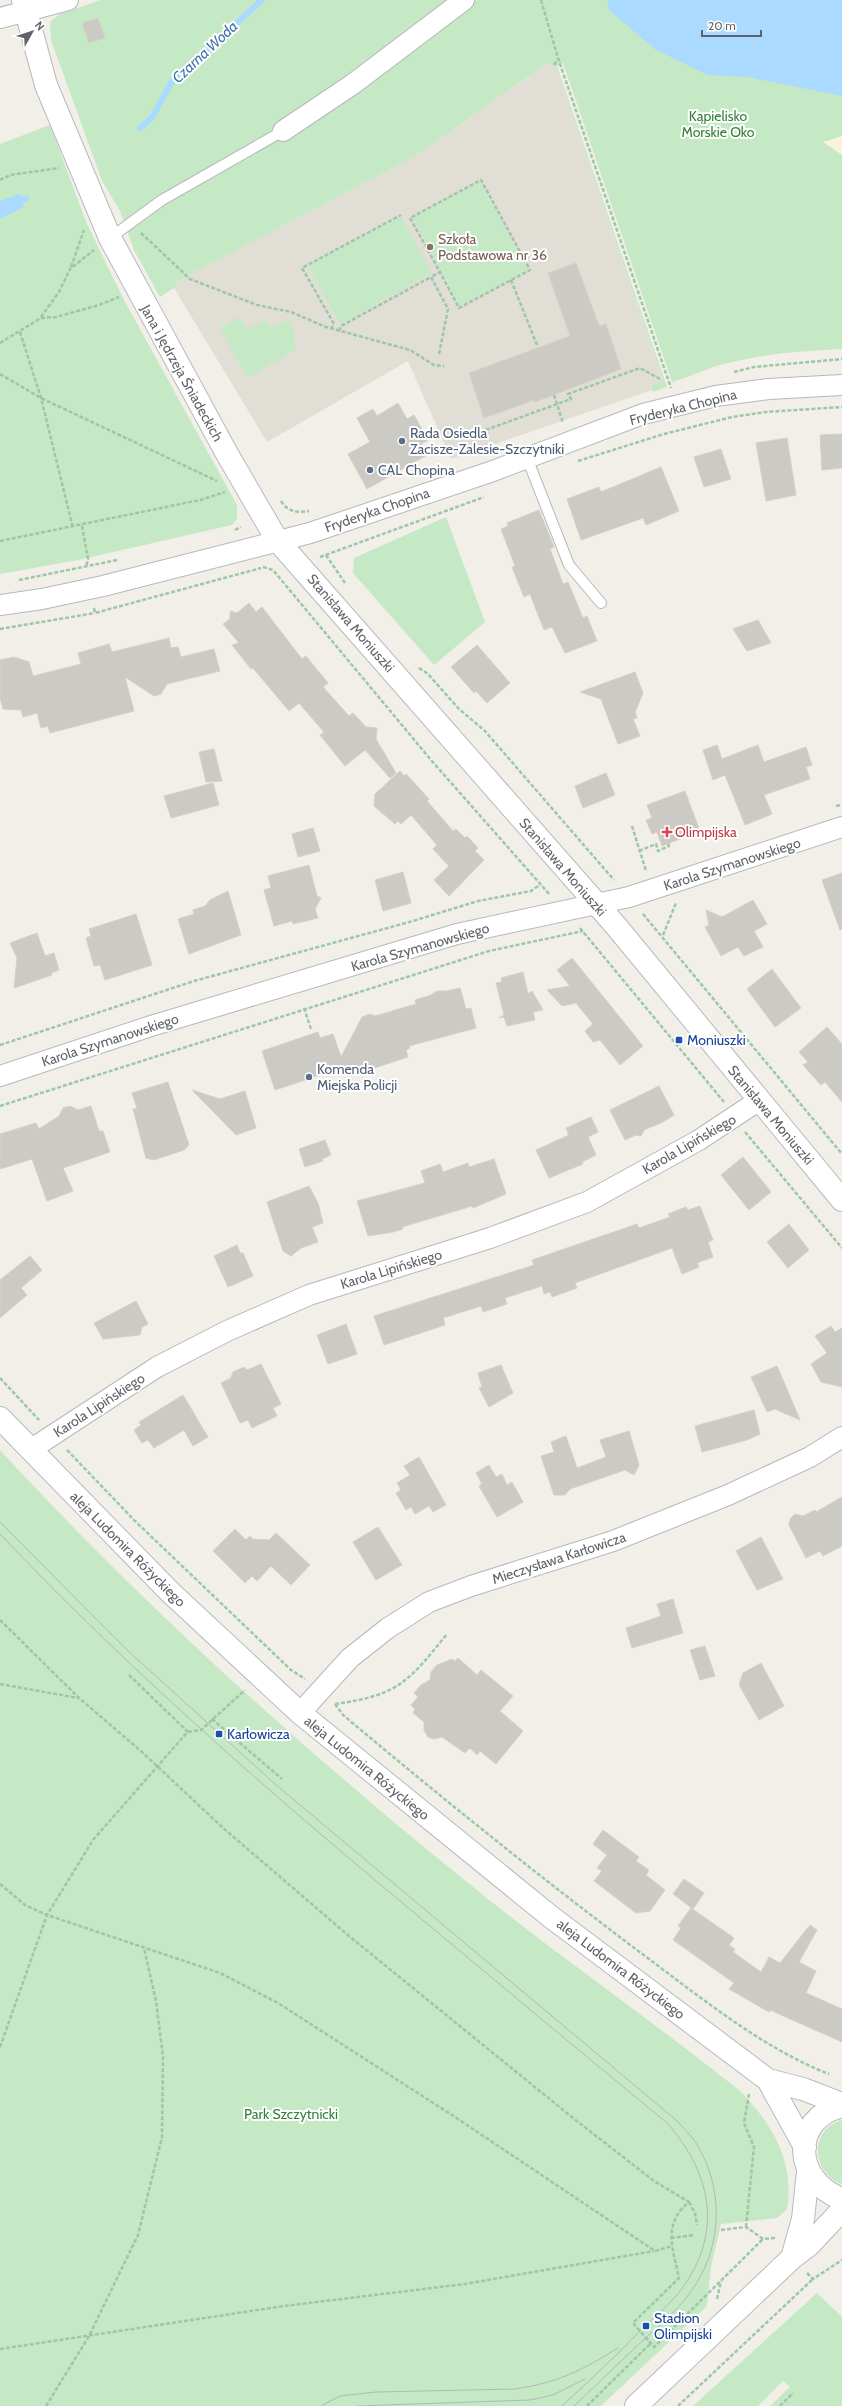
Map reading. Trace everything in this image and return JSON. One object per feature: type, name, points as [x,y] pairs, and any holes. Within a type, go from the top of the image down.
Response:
[{"type":"street","points":[[0,18],[25,6],[68,0]]},
{"type":"street","points":[[282,130],[353,84],[464,0]]},
{"type":"street","points":[[25,6],[46,85],[73,153]]},
{"type":"street","name":"Jana i Jędrzeja Śniadeckich","points":[[73,153],[93,202],[103,243],[135,287],[234,488],[278,540]]},
{"type":"street","name":"Fryderyka Chopina","points":[[0,605],[42,599],[103,586],[333,526],[527,458],[643,414],[716,396],[769,389],[842,385]]},
{"type":"street","name":"Stanisława Moniuszki","points":[[278,540],[595,903],[758,1101],[842,1200]]},
{"type":"street","name":"Karola Szymanowskiego","points":[[0,1076],[151,1026],[457,934],[595,903],[629,897],[842,827]]},
{"type":"street","name":"Karola Lipińskiego","points":[[30,1450],[157,1367],[227,1331],[309,1295],[490,1238],[586,1202],[699,1140],[758,1101]]},
{"type":"street","name":"aleja Ludomira Różyckiego","points":[[0,1418],[171,1592],[300,1712],[551,1917],[768,2080],[803,2089],[842,2105]]},
{"type":"street","name":"Mieczysława Karłowicza","points":[[300,1712],[355,1654],[388,1628],[429,1602],[471,1586],[613,1541],[728,1495],[810,1457],[842,1437]]},
{"type":"street","name":"aleja Ludomira Różyckiego","points":[[768,2080],[805,2147]]},
{"type":"street","points":[[798,2264],[808,2172],[805,2147],[809,2132],[818,2119],[826,2112],[842,2105]]},
{"type":"street","points":[[808,2172],[821,2189],[842,2200]]},
{"type":"street","points":[[636,2406],[798,2264],[809,2245],[842,2210]]},
{"type":"lane","points":[[103,243],[133,223],[162,200],[282,130]]},
{"type":"lane","points":[[527,458],[569,565],[601,603]]},
{"type":"path","points":[[541,0],[558,58],[676,406]]},
{"type":"path","points":[[554,65],[558,58]]},
{"type":"path","points":[[0,180],[10,176],[57,169],[73,153]]},
{"type":"path","points":[[481,180],[530,270],[459,308],[440,272],[410,218],[481,180]]},
{"type":"path","points":[[331,329],[334,324],[302,268],[401,215]]},
{"type":"path","points":[[133,223],[190,279],[258,305],[291,312],[331,329],[410,350],[434,365],[444,366]]},
{"type":"path","points":[[0,343],[41,318],[59,292],[70,268],[86,224]]},
{"type":"path","points":[[70,268],[103,243]]},
{"type":"path","points":[[339,331],[340,326],[440,272]]},
{"type":"path","points":[[431,277],[448,309],[439,354]]},
{"type":"path","points":[[511,280],[537,345]]},
{"type":"path","points":[[41,318],[56,317],[99,305],[135,287]]},
{"type":"path","points":[[20,332],[41,398],[73,528]]},
{"type":"path","points":[[480,432],[570,399],[568,394],[640,368],[662,380]]},
{"type":"path","points":[[0,374],[41,398],[234,488]]},
{"type":"path","points":[[554,395],[563,424]]},
{"type":"path","points":[[664,434],[732,417],[766,412],[842,408]]},
{"type":"path","points":[[0,542],[73,528],[200,500],[234,488]]},
{"type":"path","points":[[285,508],[296,513],[310,511]]},
{"type":"path","points":[[82,526],[88,559],[86,567],[87,574]]},
{"type":"path","points":[[229,532],[242,527]]},
{"type":"path","points":[[16,581],[125,558]]},
{"type":"path","points":[[0,629],[95,613],[208,584],[267,566],[264,563]]},
{"type":"path","points":[[263,567],[273,570],[431,760],[546,890]]},
{"type":"path","points":[[94,603],[95,613]]},
{"type":"path","points":[[459,709],[485,731],[617,882]]},
{"type":"path","points":[[632,826],[646,871]]},
{"type":"path","points":[[639,851],[656,844],[658,851],[669,846],[668,843]]},
{"type":"path","points":[[0,1045],[194,981],[413,922],[478,901],[531,890],[542,884]]},
{"type":"path","points":[[662,936],[679,896]]},
{"type":"path","points":[[640,909],[764,1062],[842,1154]]},
{"type":"path","points":[[640,918],[644,915]]},
{"type":"path","points":[[578,926],[729,1108]]},
{"type":"path","points":[[0,1106],[304,1008],[489,951],[583,931]]},
{"type":"path","points":[[596,946],[600,943]]},
{"type":"path","points":[[304,1008],[311,1029]]},
{"type":"path","points":[[744,1130],[842,1248]]},
{"type":"path","points":[[0,1378],[153,1538],[291,1670],[304,1678],[335,1704],[343,1715],[456,1810],[562,1894],[684,1985],[784,2054],[816,2069]]},
{"type":"path","points":[[0,1620],[79,1698],[157,1766],[222,1827],[408,1986],[654,2181],[688,2202],[695,2213],[697,2225]]},
{"type":"path","points":[[335,1704],[380,1695],[401,1685],[415,1673],[447,1634]]},
{"type":"path","points":[[129,1675],[188,1732]]},
{"type":"path","points":[[0,1684],[79,1698]]},
{"type":"path","points":[[0,2047],[47,1915],[93,1840],[188,1732],[202,1730],[212,1719],[246,1689]]},
{"type":"path","points":[[212,1719],[282,1779]]},
{"type":"path","points":[[0,1884],[25,1905],[47,1915],[220,1974],[278,2003],[452,2115],[654,2251]]},
{"type":"path","points":[[46,2406],[89,2336],[138,2235],[162,2137],[163,2057],[156,2001],[144,1948]]},
{"type":"path","points":[[746,2227],[754,2147],[744,2123],[749,2094],[753,2099]]},
{"type":"path","points":[[688,2202],[679,2210],[671,2231],[672,2246],[679,2278],[633,2323],[654,2347],[763,2239],[774,2238],[778,2234]]},
{"type":"path","points":[[722,2230],[746,2227],[763,2239]]},
{"type":"path","points":[[671,2238],[694,2235]]},
{"type":"path","points":[[774,2238],[778,2242]]},
{"type":"path","points":[[0,2349],[284,2306],[465,2284],[654,2251],[672,2246]]},
{"type":"path","points":[[678,2406],[813,2279],[842,2260]]},
{"type":"path","points":[[798,2264],[813,2279]]},
{"type":"path","points":[[587,2406],[651,2343]]},
{"type":"path","points":[[780,2406],[793,2393]]},
{"type":"shaded area","name":"Szkoła Podstawowa nr 36","points":[[547,63],[556,66],[663,382],[651,385],[652,390],[451,459],[408,361],[267,442],[174,288],[178,281],[417,155]]},
{"type":"green space","name":"Kąpielisko Morskie Oko","points":[[101,0],[842,0],[842,349],[793,352],[745,359],[713,367],[672,382],[563,63],[557,66],[667,387],[653,392],[651,385],[663,381],[556,66],[547,63],[417,155],[178,281],[174,288],[160,297],[134,250],[120,211],[102,181],[51,40],[50,22],[60,14]]},
{"type":"green space","points":[[50,125],[85,219],[100,251],[125,302],[237,505],[237,519],[232,525],[78,560],[0,574],[0,144]]},
{"type":"green space","points":[[480,182],[528,270],[460,306],[413,218]]},
{"type":"green space","points":[[401,217],[432,273],[340,324],[308,266]]},
{"type":"green space","points":[[240,317],[247,329],[266,321],[271,328],[288,319],[293,329],[296,350],[247,378],[220,328]]},
{"type":"green space","points":[[446,517],[485,622],[434,665],[353,573],[354,558]]},
{"type":"green space","name":"Park Szczytnicki","points":[[0,1450],[57,1511],[176,1629],[300,1742],[364,1797],[493,1903],[679,2043],[740,2091],[752,2104],[771,2130],[784,2159],[788,2175],[789,2192],[787,2209],[777,2218],[721,2224],[711,2267],[707,2306],[601,2406],[0,2406]]},
{"type":"green space","points":[[842,2120],[842,2184],[832,2179],[825,2171],[820,2162],[818,2152],[819,2142],[823,2133],[831,2125]]},
{"type":"green space","points":[[817,2293],[842,2317],[842,2406],[770,2406],[790,2387],[783,2381],[758,2406],[693,2406]]},
{"type":"sand","points":[[842,136],[842,155],[823,142]]},
{"type":"water","points":[[607,0],[842,0],[842,96],[747,77],[708,75],[656,50],[610,11]]},
{"type":"water","points":[[20,194],[24,207],[0,219],[0,201]]},
{"type":"building","points":[[98,18],[105,38],[89,43],[82,23]]},
{"type":"building","points":[[576,263],[599,326],[606,324],[621,369],[535,402],[534,400],[484,418],[469,373],[570,336],[548,273]]},
{"type":"building","points":[[398,403],[407,419],[414,415],[428,440],[421,444],[427,455],[367,489],[348,454],[370,442],[357,418],[373,409],[377,416]]},
{"type":"building","points":[[842,434],[842,468],[822,470],[820,435]]},
{"type":"building","points":[[787,438],[796,495],[766,501],[756,443]]},
{"type":"building","points":[[721,449],[731,479],[704,487],[694,457]]},
{"type":"building","points":[[661,467],[679,511],[646,525],[643,518],[581,540],[567,499],[599,487],[601,492]]},
{"type":"building","points":[[539,510],[554,547],[550,549],[563,584],[568,582],[583,618],[587,616],[597,641],[565,653],[552,627],[544,630],[530,594],[524,597],[512,567],[515,566],[501,529],[508,526],[507,523]]},
{"type":"building","points":[[249,603],[256,612],[262,607],[302,659],[306,656],[328,683],[323,687],[349,716],[353,713],[366,727],[377,728],[376,739],[396,773],[390,778],[365,750],[345,766],[320,735],[324,732],[299,703],[289,711],[253,668],[251,669],[232,645],[239,643],[223,624],[230,619],[230,611],[237,613]]},
{"type":"building","points":[[758,620],[771,643],[747,651],[733,629]]},
{"type":"building","points":[[169,638],[171,648],[178,647],[181,657],[214,649],[220,671],[167,684],[161,694],[154,696],[125,677],[134,711],[50,733],[48,726],[41,728],[37,713],[23,717],[21,710],[3,709],[0,698],[0,660],[14,657],[29,662],[33,676],[81,664],[78,653],[109,644],[112,652]]},
{"type":"building","points":[[477,645],[510,683],[487,703],[476,691],[474,693],[451,667]]},
{"type":"building","points":[[635,672],[643,693],[635,712],[637,718],[633,719],[640,736],[618,744],[601,699],[580,692]]},
{"type":"building","points":[[717,745],[722,759],[758,745],[764,762],[806,747],[812,765],[806,767],[810,779],[764,795],[772,814],[745,825],[725,775],[713,780],[703,750]]},
{"type":"building","points":[[214,749],[222,781],[206,782],[199,752]]},
{"type":"building","points":[[400,771],[404,776],[406,774],[429,799],[427,801],[453,831],[456,829],[465,838],[467,836],[478,848],[475,851],[484,860],[449,896],[434,880],[449,866],[433,849],[437,845],[411,815],[401,824],[398,821],[395,824],[374,806],[375,794]]},
{"type":"building","points":[[606,773],[615,795],[583,808],[575,786]]},
{"type":"building","points":[[213,783],[219,805],[171,818],[164,796]]},
{"type":"building","points":[[685,791],[700,831],[662,846],[657,832],[652,834],[646,820],[652,818],[647,805]]},
{"type":"building","points":[[313,828],[320,851],[298,857],[292,834]]},
{"type":"building","points":[[309,865],[317,896],[321,898],[315,909],[318,918],[293,924],[292,921],[274,926],[264,890],[271,888],[268,876]]},
{"type":"building","points":[[403,872],[411,903],[383,911],[375,880]]},
{"type":"building","points":[[842,873],[842,929],[840,930],[822,880]]},
{"type":"building","points":[[228,891],[241,935],[189,954],[178,919],[194,914],[193,910],[205,906],[210,900]]},
{"type":"building","points":[[753,900],[767,924],[754,931],[763,947],[744,956],[738,947],[721,956],[705,927],[709,925],[706,910],[722,917]]},
{"type":"building","points":[[136,914],[152,965],[105,980],[100,965],[94,966],[86,938],[91,936],[89,929]]},
{"type":"building","points":[[37,933],[45,956],[54,953],[59,970],[51,973],[52,975],[14,988],[17,958],[10,943]]},
{"type":"building","points":[[572,958],[643,1046],[620,1065],[600,1040],[593,1042],[585,1031],[593,1024],[576,1003],[562,1006],[547,990],[570,986],[557,970]]},
{"type":"building","points":[[772,969],[801,1008],[775,1027],[747,989]]},
{"type":"building","points":[[523,972],[528,994],[532,991],[543,1010],[533,1012],[535,1020],[507,1026],[504,1017],[499,1018],[504,1015],[496,983],[502,982],[501,978]]},
{"type":"building","points":[[460,988],[466,1009],[471,1008],[476,1028],[409,1046],[410,1048],[406,1050],[408,1057],[350,1076],[347,1066],[275,1090],[262,1051],[318,1032],[320,1038],[333,1034],[341,1057],[362,1017],[370,1014],[375,1016],[416,1004],[415,1000],[431,995],[437,991],[447,991]]},
{"type":"building","points":[[827,1027],[842,1044],[842,1102],[825,1082],[821,1085],[803,1065],[808,1062],[799,1052]]},
{"type":"building","points":[[168,1082],[189,1145],[184,1150],[154,1160],[146,1158],[133,1109],[137,1108],[132,1093]]},
{"type":"building","points":[[659,1086],[674,1115],[663,1122],[644,1130],[641,1136],[636,1135],[625,1140],[610,1110]]},
{"type":"building","points":[[192,1090],[220,1099],[245,1091],[256,1128],[236,1135]]},
{"type":"building","points":[[70,1106],[78,1110],[91,1106],[99,1131],[103,1131],[110,1152],[63,1168],[73,1191],[47,1201],[32,1159],[0,1169],[0,1134],[36,1123],[39,1129],[59,1116],[63,1108]]},
{"type":"building","points":[[591,1117],[598,1132],[588,1137],[596,1155],[582,1162],[583,1164],[549,1178],[536,1150],[569,1135],[566,1128]]},
{"type":"building","points":[[325,1140],[331,1155],[322,1159],[323,1161],[305,1167],[299,1149]]},
{"type":"building","points":[[743,1157],[771,1192],[749,1210],[721,1175]]},
{"type":"building","points":[[494,1159],[506,1194],[473,1208],[472,1206],[402,1227],[403,1229],[393,1232],[368,1236],[357,1201],[425,1183],[421,1171],[440,1164],[443,1172],[468,1163],[469,1167]]},
{"type":"building","points":[[309,1186],[318,1203],[323,1223],[312,1227],[318,1242],[301,1248],[291,1256],[283,1251],[267,1202]]},
{"type":"building","points":[[700,1206],[713,1240],[708,1242],[713,1257],[697,1263],[699,1267],[682,1274],[672,1248],[575,1283],[577,1288],[552,1297],[550,1292],[544,1294],[542,1286],[505,1298],[507,1304],[483,1312],[481,1306],[443,1318],[445,1325],[384,1345],[374,1316],[534,1265],[532,1260],[637,1224],[639,1228],[670,1217],[668,1214],[686,1207],[688,1210]]},
{"type":"building","points":[[789,1224],[809,1250],[788,1268],[767,1242]]},
{"type":"building","points":[[237,1245],[240,1253],[243,1253],[253,1276],[228,1287],[214,1256]]},
{"type":"building","points":[[30,1256],[42,1270],[21,1288],[27,1295],[0,1318],[0,1280]]},
{"type":"building","points":[[136,1301],[148,1324],[142,1327],[140,1335],[103,1339],[94,1323]]},
{"type":"building","points":[[346,1324],[357,1354],[328,1364],[317,1335]]},
{"type":"building","points":[[831,1326],[835,1332],[842,1328],[842,1387],[821,1382],[811,1364],[827,1353],[815,1336]]},
{"type":"building","points":[[261,1364],[281,1404],[273,1408],[277,1416],[252,1428],[248,1420],[240,1423],[221,1383],[231,1378],[233,1372],[244,1367],[247,1370]]},
{"type":"building","points":[[501,1365],[513,1393],[489,1407],[479,1388],[482,1387],[478,1373]]},
{"type":"building","points":[[777,1366],[800,1420],[775,1409],[767,1412],[751,1377]]},
{"type":"building","points":[[183,1395],[208,1437],[193,1446],[184,1430],[154,1448],[148,1440],[142,1443],[134,1430],[141,1425],[139,1422]]},
{"type":"building","points":[[754,1410],[760,1434],[747,1440],[702,1452],[695,1426]]},
{"type":"building","points":[[629,1431],[639,1465],[634,1475],[625,1470],[570,1489],[565,1495],[554,1495],[541,1456],[554,1452],[551,1442],[566,1436],[577,1468],[606,1457],[600,1440]]},
{"type":"building","points":[[419,1457],[446,1505],[433,1512],[429,1506],[415,1514],[411,1507],[406,1510],[396,1493],[401,1490],[397,1483],[410,1475],[404,1466]]},
{"type":"building","points":[[489,1465],[496,1477],[502,1474],[507,1485],[512,1482],[523,1502],[497,1517],[479,1486],[482,1484],[476,1473]]},
{"type":"building","points":[[842,1497],[842,1546],[823,1556],[820,1551],[806,1558],[789,1525],[790,1519],[795,1514],[803,1516],[815,1510],[816,1512]]},
{"type":"building","points":[[378,1527],[402,1565],[376,1580],[353,1542]]},
{"type":"building","points":[[235,1529],[246,1540],[250,1536],[253,1539],[269,1540],[276,1533],[310,1565],[291,1585],[271,1566],[257,1581],[252,1576],[245,1583],[213,1551]]},
{"type":"building","points":[[761,1537],[783,1579],[757,1590],[736,1551]]},
{"type":"building","points":[[673,1599],[683,1633],[632,1648],[626,1628],[661,1616],[657,1604]]},
{"type":"building","points":[[705,1646],[715,1676],[700,1680],[690,1650]]},
{"type":"building","points":[[458,1658],[477,1675],[481,1670],[513,1696],[500,1711],[523,1731],[496,1764],[480,1751],[477,1755],[470,1748],[465,1753],[442,1737],[434,1739],[428,1737],[424,1730],[424,1722],[413,1713],[415,1709],[411,1705],[418,1697],[414,1693],[421,1685],[430,1680],[431,1672],[437,1665],[452,1659],[455,1661]]},
{"type":"building","points":[[761,1663],[784,1706],[759,1720],[739,1685],[743,1673]]},
{"type":"building","points":[[603,1830],[639,1857],[636,1861],[649,1870],[646,1875],[665,1890],[650,1911],[636,1913],[594,1881],[602,1871],[597,1868],[607,1855],[593,1844]]},
{"type":"building","points":[[684,1879],[704,1893],[693,1909],[673,1894]]},
{"type":"building","points":[[691,1908],[734,1938],[729,1945],[735,1949],[733,1952],[761,1972],[769,1957],[780,1963],[810,1925],[817,1930],[799,1962],[816,1971],[806,1993],[842,2009],[842,2042],[770,2010],[769,2012],[729,1989],[734,1983],[673,1940],[681,1928],[678,1926]]},
{"type":"waterway","name":"Czarna Woda","points":[[140,128],[152,118],[171,83],[262,0]]},
{"type":"waterway","name":"Czarna Woda","points":[[0,210],[26,198]]},
{"type":"tram line","points":[[0,1522],[126,1649],[275,1784],[676,2120],[696,2143],[705,2160],[715,2195],[715,2232],[705,2267],[696,2284],[677,2308],[574,2406]]},
{"type":"tram line","points":[[0,1534],[99,1634],[201,1729],[305,1821],[667,2123],[683,2143],[695,2164],[703,2186],[707,2208],[707,2230],[701,2252],[691,2274],[676,2296],[562,2406]]},
{"type":"tram line","points":[[321,2406],[340,2396],[376,2392],[515,2389],[557,2379],[593,2363],[618,2348]]},
{"type":"tram line","points":[[357,2406],[530,2400],[553,2395],[585,2379]]},
{"type":"place","name":"Szkoła Podstawowa nr 36","points":[[430,247]]},
{"type":"place","name":"Rada Osiedla Zacisze-Zalesie-Szczytniki","points":[[402,441]]},
{"type":"place","name":"CAL Chopina","points":[[370,470]]},
{"type":"place","name":"Olimpijska","points":[[667,832]]},
{"type":"place","name":"Moniuszki","points":[[679,1040]]},
{"type":"place","name":"Komenda Miejska Policji","points":[[309,1077]]},
{"type":"place","name":"Karłowicza","points":[[219,1734]]},
{"type":"place","name":"Stadion Olimpijski","points":[[646,2326]]}]
